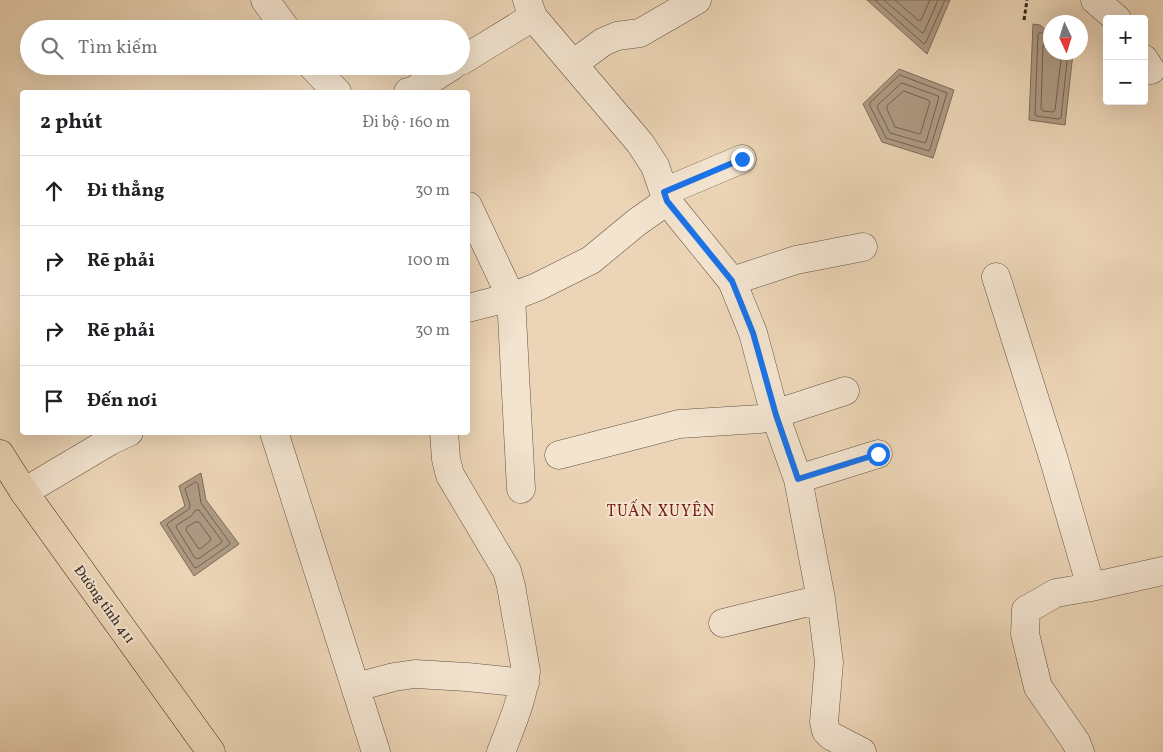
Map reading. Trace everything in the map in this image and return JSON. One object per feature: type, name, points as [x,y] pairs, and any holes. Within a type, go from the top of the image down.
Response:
[{"type":"main road","name":"Đường tỉnh 411","points":[[0,454],[24,492],[211,752]]},
{"type":"street","points":[[266,0],[280,20]]},
{"type":"street","points":[[573,64],[604,42],[617,36],[640,33],[697,0]]},
{"type":"street","points":[[1095,0],[1113,15]]},
{"type":"street","points":[[470,54],[530,8],[573,64],[640,144],[655,166],[665,196],[732,281],[753,333],[776,415],[798,479],[821,599],[829,662],[824,722],[826,731],[830,736],[862,752]]},
{"type":"street","points":[[321,75],[335,90]]},
{"type":"street","points":[[414,90],[438,75]]},
{"type":"street","points":[[470,307],[511,297],[537,287],[591,260],[665,196],[742,159]]},
{"type":"street","points":[[470,210],[511,297],[521,489]]},
{"type":"street","points":[[732,281],[796,260],[863,247]]},
{"type":"street","points":[[996,277],[1054,460],[1091,587]]},
{"type":"street","points":[[559,455],[680,424],[760,419],[845,391]]},
{"type":"street","points":[[24,492],[123,435]]},
{"type":"street","points":[[275,435],[376,752]]},
{"type":"street","points":[[444,435],[446,459],[450,475],[507,571],[511,586],[526,671],[521,699],[501,752]]},
{"type":"street","points":[[798,479],[878,454]]},
{"type":"street","points":[[1080,752],[1076,742],[1038,687],[1025,634],[1026,610],[1056,593],[1163,571]]},
{"type":"street","points":[[723,623],[821,599]]},
{"type":"street","points":[[356,690],[364,685],[415,674],[525,683]]},
{"type":"path","points":[[1024,20],[1027,0]]},
{"type":"water","points":[[867,0],[950,0],[927,54]]},
{"type":"water","points":[[1033,24],[1043,28],[1043,60],[1072,60],[1065,125],[1029,120]]},
{"type":"water","points":[[899,69],[954,90],[933,158],[882,142],[863,104]]},
{"type":"water","points":[[201,473],[206,500],[239,544],[194,576],[160,523],[185,506],[179,486]]},
{"type":"district","name":"TUẤN XUYÊN","points":[[661,510]]},
{"type":"route","points":[[742,159],[664,192],[667,201],[732,281],[753,333],[776,415],[798,479],[878,454]]}]
